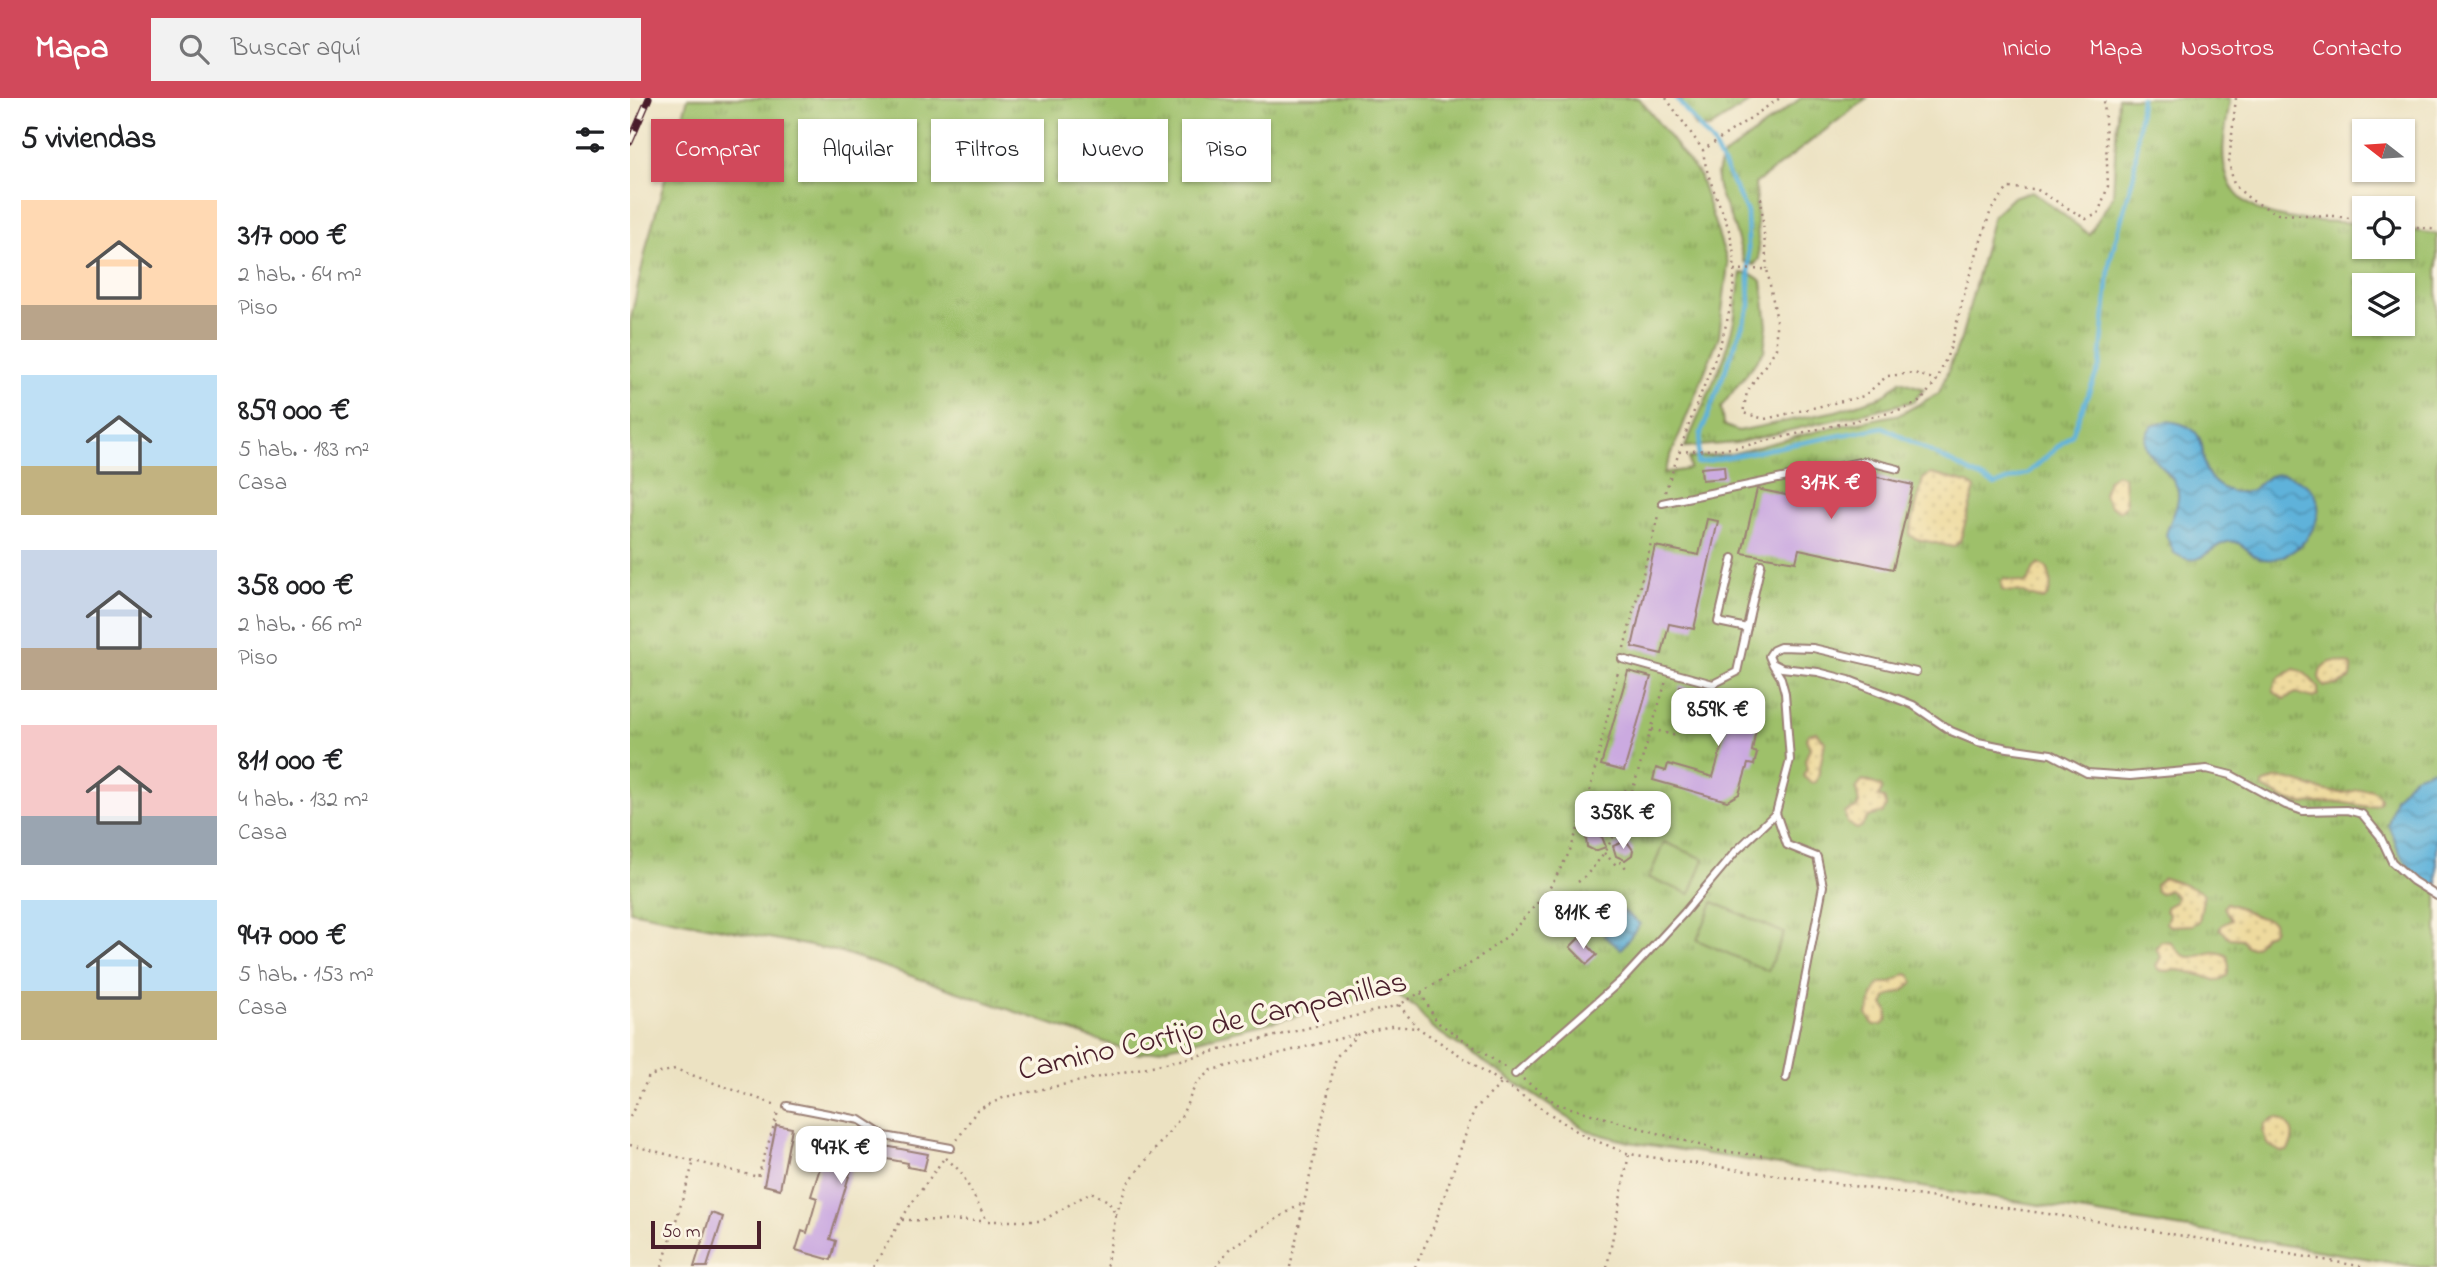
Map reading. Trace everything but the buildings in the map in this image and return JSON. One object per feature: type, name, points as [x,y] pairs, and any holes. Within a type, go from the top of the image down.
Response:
[{"type":"lane","points":[[1661,503],[1865,461],[1898,469]]},
{"type":"lane","points":[[1733,558],[1718,622],[1747,628]]},
{"type":"lane","points":[[1622,659],[1713,684],[1737,672],[1760,564]]},
{"type":"lane","points":[[1515,1074],[1625,978],[1684,914],[1736,850],[1776,813],[1790,760],[1785,692],[1769,656],[1773,650],[1780,647],[1798,647],[1916,672]]},
{"type":"lane","points":[[1772,663],[1782,668],[1818,672],[1849,680],[1913,705],[1951,731],[2008,748],[2050,754],[2087,773],[2130,776],[2207,769],[2231,775],[2286,806],[2303,811],[2347,810],[2361,814],[2380,836],[2392,862],[2413,881],[2437,896]]},
{"type":"lane","points":[[1776,813],[1787,845],[1817,857],[1823,886],[1786,1079]]},
{"type":"lane","points":[[787,1106],[860,1120],[885,1136],[951,1148]]},
{"type":"path","points":[[1421,993],[1473,962],[1510,934],[1548,891],[1569,853],[1586,807],[1661,503],[1729,318],[1735,287],[1734,254],[1728,230],[1705,170],[1703,149],[1666,98]]},
{"type":"path","points":[[1703,149],[1780,98]]},
{"type":"path","points":[[1679,452],[1735,448],[1902,410],[1922,401],[1937,380],[1950,349],[1991,210],[2008,188],[2036,189],[2086,219],[2098,214],[2108,186],[2104,98]]},
{"type":"path","points":[[2236,98],[2229,162],[2234,185],[2251,200],[2278,214],[2352,218]]},
{"type":"path","points":[[1761,198],[1767,270],[1776,316],[1776,349],[1747,392],[1743,413],[1765,419],[1864,396],[1887,376],[1914,373],[1937,380]]},
{"type":"path","points":[[2415,227],[2437,230]]},
{"type":"path","points":[[1734,270],[1767,270]]},
{"type":"path","points":[[1632,792],[1665,682]]},
{"type":"path","points":[[1651,729],[1676,736]]},
{"type":"path","points":[[1626,791],[1632,792],[1638,795],[1641,803],[1634,813],[1625,813],[1619,808],[1619,797],[1626,791]]},
{"type":"path","points":[[1578,882],[1588,874],[1617,832],[1625,813]]},
{"type":"path","points":[[1603,852],[1616,865],[1621,862],[1627,869]]},
{"type":"path","name":"Camino Cortijo de Campanillas","points":[[873,1267],[977,1110],[1005,1097],[1180,1060],[1399,1005],[1421,993],[1437,1022],[1557,1104],[1720,1151],[1765,1156]]},
{"type":"path","points":[[1399,1005],[1418,1028],[1502,1083],[1584,1136],[1629,1154],[2090,1220],[2365,1267]]},
{"type":"path","points":[[1106,1267],[1116,1215],[1127,1184],[1181,1117],[1196,1084],[1212,1070],[1391,1027],[1418,1028]]},
{"type":"path","points":[[1290,1267],[1336,1057],[1358,1034]]},
{"type":"path","points":[[630,1117],[649,1076],[675,1069],[780,1105],[758,1177],[630,1145]]},
{"type":"path","points":[[1415,1267],[1434,1226],[1474,1110],[1502,1083]]},
{"type":"path","points":[[1607,1267],[1629,1154]]},
{"type":"path","points":[[945,1157],[961,1172],[987,1221]]},
{"type":"path","points":[[662,1267],[694,1161]]},
{"type":"path","points":[[902,1220],[1042,1221],[1091,1192],[1108,1201],[1116,1215]]},
{"type":"path","points":[[1216,1267],[1230,1248],[1304,1202]]},
{"type":"green space","points":[[688,98],[1639,98],[1699,175],[1728,264],[1719,336],[1664,473],[1690,469],[1689,458],[1731,454],[1833,427],[1901,414],[1939,393],[1961,339],[1993,216],[2013,197],[2032,191],[2089,234],[2113,196],[2118,98],[2230,98],[2223,155],[2230,185],[2242,200],[2259,210],[2279,216],[2352,223],[2352,259],[2415,259],[2415,231],[2437,234],[2437,1267],[2419,1267],[2092,1213],[1629,1142],[1588,1131],[1431,1027],[1416,1008],[1393,993],[1139,1054],[841,952],[630,911],[630,322],[664,182],[784,182],[784,119],[682,119]]},
{"type":"green space","points":[[1680,98],[1756,98],[1709,128],[1695,127]]},
{"type":"green space","points":[[1801,98],[1867,98],[1755,184],[1759,259],[1754,265],[1744,262],[1717,185],[1719,166],[1724,156]]},
{"type":"green space","points":[[1741,273],[1753,275],[1762,281],[1767,326],[1764,351],[1721,407],[1723,425],[1738,431],[1836,411],[1883,396],[1900,381],[1924,389],[1914,401],[1736,443],[1685,447],[1724,358],[1734,321]]},
{"type":"green space","points":[[1664,842],[1704,859],[1690,894],[1649,878]]},
{"type":"green space","points":[[1713,902],[1784,933],[1768,971],[1697,940]]},
{"type":"sand","points":[[1931,474],[1968,483],[1975,488],[1960,541],[1953,547],[1909,535],[1923,479]]},
{"type":"sand","points":[[2116,474],[2124,477],[2126,505],[2120,511],[2110,506],[2103,494],[2108,480]]},
{"type":"sand","points":[[2040,564],[2047,568],[2050,580],[2045,599],[2018,591],[2002,590],[2001,582],[2004,579],[2025,583],[2034,568]]},
{"type":"sand","points":[[2336,661],[2352,667],[2351,678],[2338,685],[2324,686],[2319,678],[2322,668]]},
{"type":"sand","points":[[2294,669],[2310,678],[2318,687],[2318,695],[2313,698],[2296,693],[2284,699],[2275,693],[2273,689],[2277,679]]},
{"type":"sand","points":[[1816,732],[1825,742],[1818,777],[1816,782],[1811,783],[1804,777],[1807,770],[1805,760],[1810,748],[1806,739],[1809,734]]},
{"type":"sand","points":[[2277,778],[2333,792],[2372,790],[2380,798],[2379,803],[2369,807],[2338,802],[2304,804],[2284,799],[2263,788],[2263,784]]},
{"type":"sand","points":[[1863,780],[1881,786],[1878,797],[1884,798],[1886,806],[1883,813],[1868,817],[1857,829],[1847,823],[1845,813],[1856,808],[1859,803],[1856,789]]},
{"type":"sand","points":[[2163,878],[2204,894],[2199,921],[2192,925],[2170,926],[2166,923],[2169,914],[2166,907],[2175,902],[2176,896],[2168,890],[2160,894],[2156,891],[2155,885]]},
{"type":"sand","points":[[2227,903],[2273,922],[2271,933],[2264,935],[2253,947],[2246,946],[2242,939],[2230,938],[2220,929],[2231,920],[2224,907]]},
{"type":"sand","points":[[2161,941],[2171,942],[2180,953],[2188,957],[2214,952],[2227,956],[2227,975],[2219,981],[2178,970],[2159,970],[2156,966],[2161,957],[2156,948]]},
{"type":"sand","points":[[1906,974],[1911,976],[1913,982],[1903,991],[1887,996],[1883,1005],[1888,1011],[1887,1020],[1882,1025],[1874,1025],[1867,1015],[1878,985],[1891,983]]},
{"type":"sand","points":[[2276,1118],[2286,1123],[2292,1131],[2292,1140],[2287,1151],[2281,1152],[2267,1144],[2263,1131],[2265,1124]]},
{"type":"water","points":[[2167,421],[2184,425],[2194,431],[2200,439],[2209,477],[2226,489],[2235,492],[2249,491],[2275,475],[2289,476],[2308,486],[2316,496],[2318,507],[2317,518],[2305,540],[2296,549],[2274,559],[2258,558],[2233,542],[2220,545],[2197,559],[2183,558],[2174,553],[2166,535],[2178,492],[2175,483],[2149,452],[2146,444],[2146,436],[2152,426]]},
{"type":"water","points":[[2437,768],[2437,888],[2421,881],[2401,856],[2388,825],[2395,798],[2414,776]]},
{"type":"water","points":[[1624,911],[1640,924],[1621,949],[1604,936]]},
{"type":"waterway","points":[[1676,98],[1713,144],[1747,212],[1750,306],[1701,433],[1697,463],[1883,427],[1995,485],[2028,473],[2072,434],[2100,365],[2110,260],[2134,174],[2141,98]]},
{"type":"railway","points":[[630,142],[649,98]]}]
